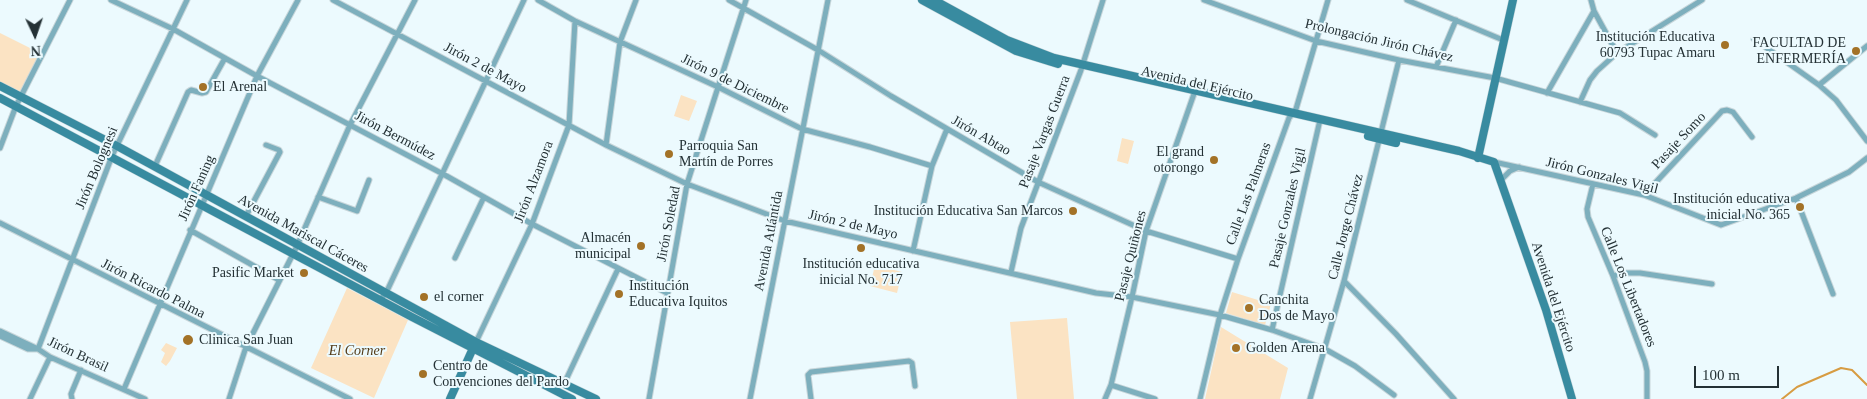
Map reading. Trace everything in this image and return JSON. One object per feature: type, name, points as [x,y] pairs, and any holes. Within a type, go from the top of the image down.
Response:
[{"type":"main road","name":"Avenida del Ejército","points":[[922,0],[1016,51],[1046,61],[1082,67],[1458,156],[1494,162],[1546,310],[1572,399]]},
{"type":"main road","name":"Avenida del Ejército","points":[[934,0],[1024,48],[1082,67]]},
{"type":"main road","points":[[1478,158],[1513,0]]},
{"type":"main road","name":"Avenida Mariscal Cáceres","points":[[0,86],[155,166],[386,293],[572,399]]},
{"type":"main road","name":"Avenida Mariscal Cáceres","points":[[0,98],[380,300],[596,399]]},
{"type":"main road","name":"Jirón Alzamora","points":[[450,399],[475,345]]},
{"type":"street","points":[[0,148],[16,106],[70,0]]},
{"type":"street","name":"Jirón Bermúdez","points":[[111,0],[173,29],[532,224],[667,293]]},
{"type":"street","name":"Jirón Bolognesi","points":[[38,349],[112,156],[187,0]]},
{"type":"street","name":"Jirón Faning","points":[[124,389],[257,76],[298,0]]},
{"type":"street","name":"Jirón 2 de Mayo","points":[[332,0],[606,145],[688,184],[785,221],[1096,293],[1132,297],[1220,315],[1272,330],[1325,349],[1355,366],[1394,395]]},
{"type":"street","points":[[229,399],[246,348],[297,245],[350,124],[415,0]]},
{"type":"street","points":[[380,300],[386,293],[524,0]]},
{"type":"street","name":"Jirón 9 de Diciembre","points":[[538,0],[575,21],[718,87],[802,129],[932,166]]},
{"type":"street","points":[[606,145],[620,42],[636,0]]},
{"type":"street","name":"Jirón Abtao","points":[[729,0],[818,50],[1038,182],[1146,232],[1238,259]]},
{"type":"street","name":"Jirón Soledad","points":[[648,399],[688,184],[746,0]]},
{"type":"street","name":"Avenida Atlántida","points":[[750,399],[828,0]]},
{"type":"street","name":"Pasaje Vargas Guerra","points":[[1011,272],[1021,228],[1082,67],[1103,0]]},
{"type":"street","name":"Calle Las Palmeras","points":[[1200,399],[1220,315],[1238,259],[1291,116],[1328,0]]},
{"type":"street","points":[[1407,0],[1504,40]]},
{"type":"street","points":[[1591,0],[1594,11],[1618,53]]},
{"type":"street","points":[[1580,102],[1590,80],[1597,71],[1618,53],[1702,0]]},
{"type":"street","name":"Prolongación Jirón Chávez","points":[[1208,1],[1316,41],[1399,60],[1495,78],[1620,113],[1655,135]]},
{"type":"street","points":[[1547,92],[1594,11]]},
{"type":"street","points":[[1436,66],[1456,20]]},
{"type":"street","name":"Jirón Alzamora","points":[[475,345],[532,224],[569,125],[575,21]]},
{"type":"street","points":[[1754,39],[1819,84],[1836,100],[1867,141]]},
{"type":"street","points":[[1819,84],[1867,46]]},
{"type":"street","points":[[155,166],[188,92],[191,90],[202,93],[206,92],[224,58]]},
{"type":"street","name":"Calle Jorge Chávez","points":[[1310,399],[1344,281],[1399,60]]},
{"type":"street","name":"Pasaje Quiñones","points":[[1106,399],[1111,385],[1146,232],[1194,93]]},
{"type":"street","name":"Pasaje Somo","points":[[1644,195],[1722,111],[1733,112],[1752,137]]},
{"type":"street","name":"Pasaje Gonzales Vigil","points":[[1272,330],[1320,122]]},
{"type":"street","points":[[913,250],[932,166],[947,129]]},
{"type":"street","points":[[246,216],[280,152],[266,145]]},
{"type":"street","name":"Jirón Gonzales Vigil","points":[[1494,162],[1644,195],[1720,225],[1796,198],[1849,172],[1867,158]]},
{"type":"street","points":[[1500,180],[1510,171],[1520,167]]},
{"type":"street","points":[[318,197],[357,211],[369,180]]},
{"type":"street","name":"Calle Los Libertadores","points":[[1593,184],[1587,209],[1588,217],[1613,276],[1645,362],[1647,371],[1647,399]]},
{"type":"street","points":[[455,258],[484,197]]},
{"type":"street","points":[[1796,198],[1833,294]]},
{"type":"street","name":"Jirón Ricardo Palma","points":[[0,223],[350,399]]},
{"type":"street","points":[[190,230],[279,280]]},
{"type":"street","points":[[564,384],[618,268]]},
{"type":"street","points":[[1613,276],[1624,273],[1640,273],[1712,284]]},
{"type":"street","points":[[1344,281],[1396,334],[1454,399]]},
{"type":"street","points":[[0,331],[38,349]]},
{"type":"street","name":"Jirón Brasil","points":[[0,336],[28,349],[38,349],[50,357],[124,389],[138,398],[146,399]]},
{"type":"street","points":[[30,399],[50,357]]},
{"type":"street","points":[[811,399],[808,375],[811,372],[909,361],[912,363],[915,386]]},
{"type":"street","points":[[72,399],[71,394],[81,370]]},
{"type":"street","points":[[1111,385],[1155,399]]},
{"type":"street","points":[[333,399],[336,392]]},
{"type":"green space","points":[[0,33],[40,53],[20,92],[0,82]]},
{"type":"green space","points":[[681,95],[697,101],[689,121],[674,116]]},
{"type":"green space","points":[[1122,138],[1134,141],[1128,164],[1117,161]]},
{"type":"green space","points":[[875,265],[902,272],[897,293],[870,286]]},
{"type":"green space","name":"El Corner","points":[[347,288],[408,320],[374,398],[311,368]]},
{"type":"green space","name":"Canchita Dos de Mayo","points":[[1232,292],[1271,304],[1265,325],[1226,313]]},
{"type":"green space","points":[[1067,318],[1074,399],[1017,399],[1010,322]]},
{"type":"green space","name":"Golden Arena","points":[[1221,327],[1288,368],[1280,399],[1205,399]]},
{"type":"green space","points":[[166,343],[177,348],[166,366],[161,362],[165,353],[161,350]]},
{"type":"waterway","points":[[1782,399],[1797,387],[1841,368],[1852,370],[1867,385]]},
{"type":"place","name":"Institución Educativa 60793 Tupac Amaru","points":[[1725,45]]},
{"type":"place","name":"FACULTAD DE ENFERMERÍA","points":[[1856,51]]},
{"type":"place","name":"El Arenal","points":[[203,87]]},
{"type":"place","name":"Parroquia San Martín de Porres","points":[[669,154]]},
{"type":"place","name":"El grand otorongo","points":[[1214,160]]},
{"type":"place","name":"Institución educativa inicial No. 365","points":[[1800,207]]},
{"type":"place","name":"Institución Educativa San Marcos","points":[[1073,211]]},
{"type":"place","name":"Almacén municipal","points":[[641,246]]},
{"type":"place","name":"Institución educativa inicial No. 717","points":[[861,248]]},
{"type":"place","name":"Pasific Market","points":[[304,273]]},
{"type":"place","name":"Institución Educativa Iquitos","points":[[619,294]]},
{"type":"place","name":"el corner","points":[[424,297]]},
{"type":"place","name":"Canchita Dos de Mayo","points":[[1249,308]]},
{"type":"place","name":"Clinica San Juan","points":[[188,340]]},
{"type":"place","name":"Golden Arena","points":[[1236,348]]},
{"type":"place","name":"Centro de Convenciones del Pardo","points":[[423,374]]}]
